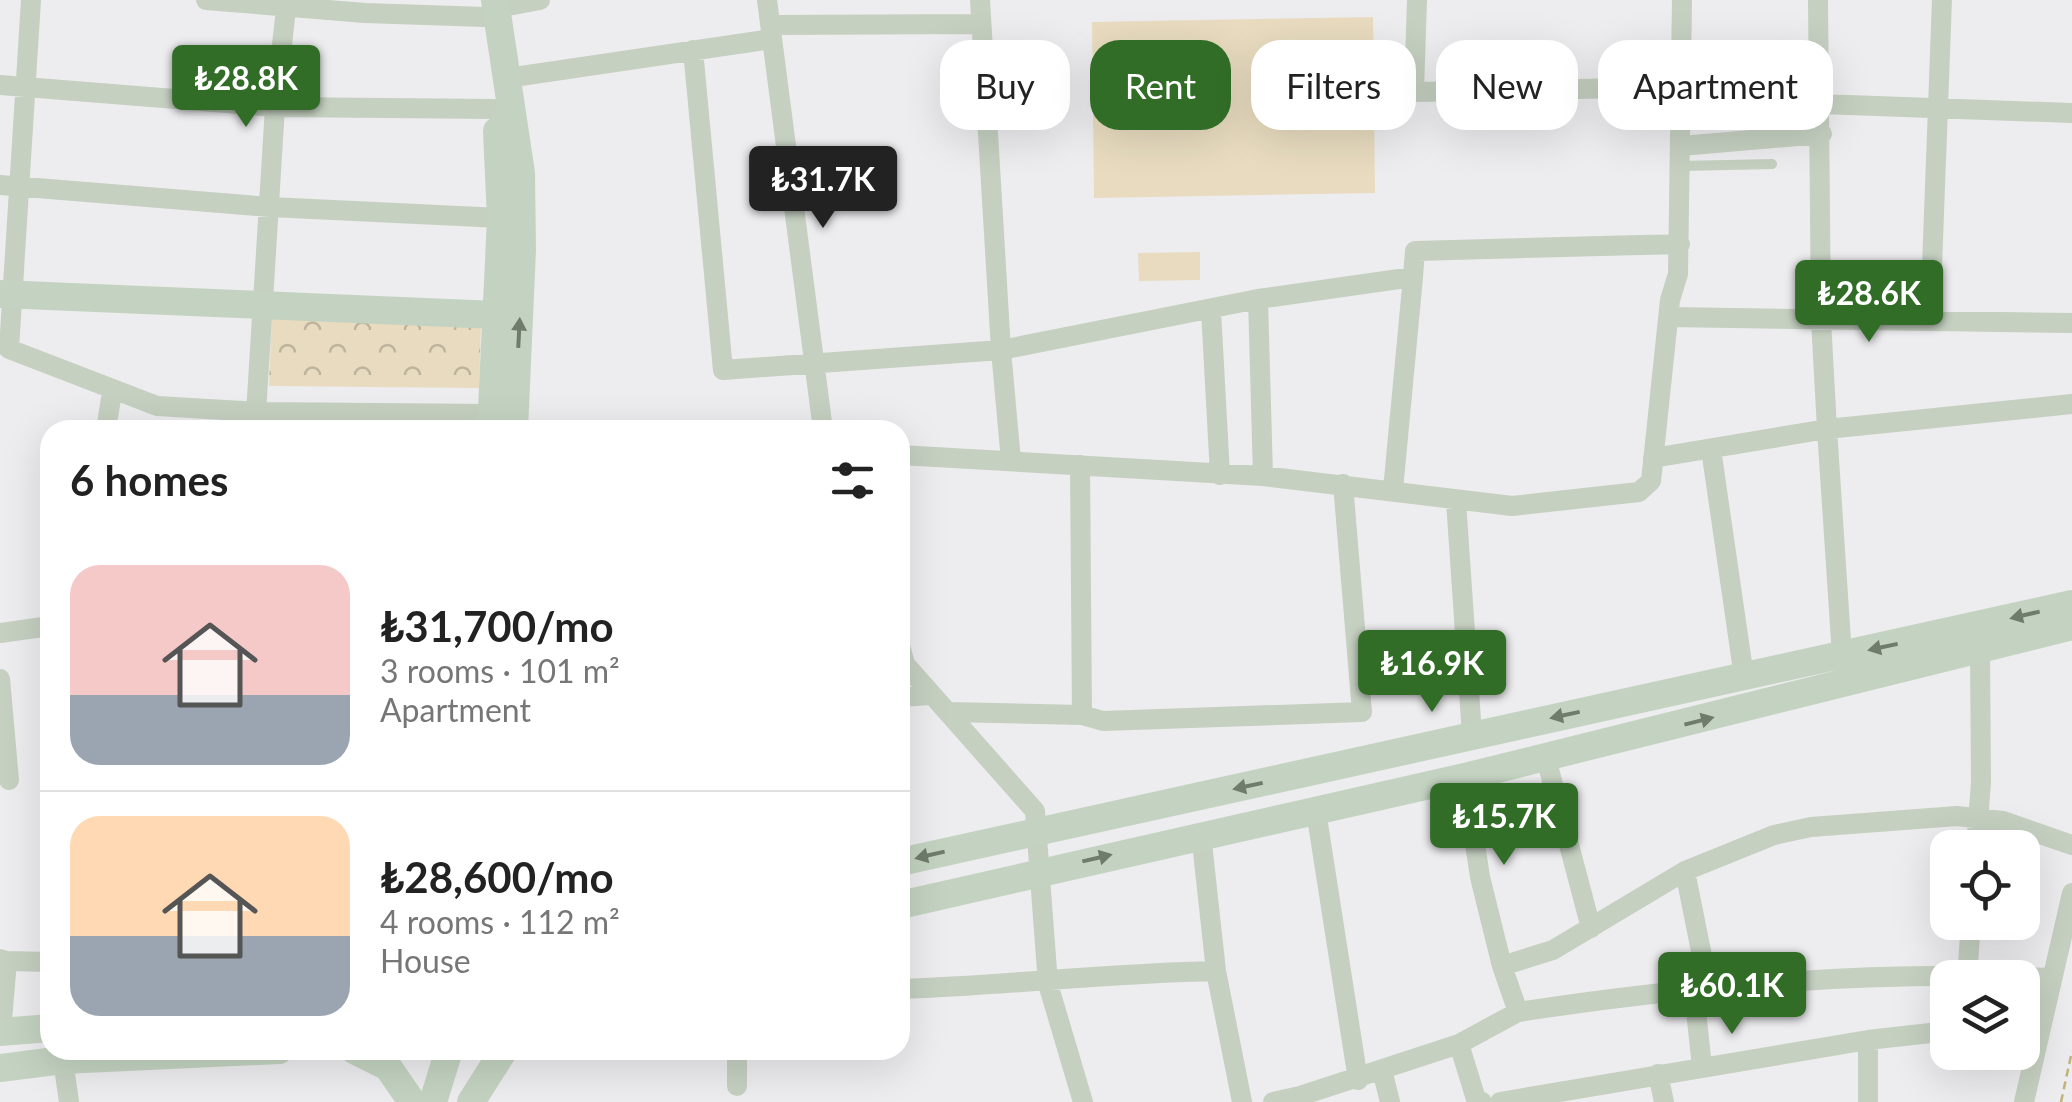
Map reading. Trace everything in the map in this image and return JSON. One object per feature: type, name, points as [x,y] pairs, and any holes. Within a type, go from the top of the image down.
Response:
[{"type":"main road","points":[[489,6],[507,78],[520,173],[522,250],[500,420]]},
{"type":"main road","points":[[489,6],[502,218],[496,315],[499,420]]},
{"type":"main road","points":[[6,293],[496,315]]},
{"type":"main road","points":[[910,860],[2072,604]]},
{"type":"main road","points":[[910,903],[1200,834],[1465,778],[2072,626]]},
{"type":"main road","points":[[1,1032],[40,1029]]},
{"type":"main road","points":[[0,1068],[64,1060]]},
{"type":"main road","points":[[374,1060],[388,1067],[412,1102]]},
{"type":"main road","points":[[433,1102],[446,1060]]},
{"type":"main road","points":[[472,1102],[498,1060]]},
{"type":"street","points":[[31,0],[26,87],[10,185],[8,349],[112,392],[157,406],[249,420]]},
{"type":"street","points":[[206,0],[489,6],[540,0]]},
{"type":"street","points":[[767,0],[822,420]]},
{"type":"street","points":[[980,0],[1012,461]]},
{"type":"street","points":[[1417,0],[1414,92],[1598,89]]},
{"type":"street","points":[[1682,0],[1682,40]]},
{"type":"street","points":[[1818,0],[1819,40]]},
{"type":"street","points":[[1930,320],[1942,0]]},
{"type":"street","points":[[256,420],[275,107],[286,3]]},
{"type":"street","points":[[507,78],[693,50],[771,32],[981,24]]},
{"type":"street","points":[[693,50],[723,370],[1002,350],[1258,299],[1413,277]]},
{"type":"street","points":[[0,86],[275,107],[494,109]]},
{"type":"street","points":[[1833,105],[2072,113]]},
{"type":"street","points":[[910,456],[1263,476],[1512,506],[1639,492],[1651,481],[1668,317],[1680,244],[1681,130]]},
{"type":"street","points":[[1822,130],[1821,320],[1842,656]]},
{"type":"street","points":[[1681,156],[1822,134]]},
{"type":"street","points":[[10,185],[270,207],[502,218]]},
{"type":"street","points":[[1392,490],[1415,251],[1680,244]]},
{"type":"street","points":[[1258,299],[1263,476]]},
{"type":"street","points":[[1211,310],[1220,475]]},
{"type":"street","points":[[1668,317],[2072,323]]},
{"type":"street","points":[[108,420],[112,392]]},
{"type":"street","points":[[1653,458],[1827,429],[2072,404]]},
{"type":"street","points":[[1712,448],[1744,677]]},
{"type":"street","points":[[1080,466],[1082,715]]},
{"type":"street","points":[[950,712],[1082,715],[1104,720],[1362,712],[1342,484]]},
{"type":"street","points":[[1456,502],[1472,735]]},
{"type":"street","points":[[0,633],[40,627]]},
{"type":"street","points":[[1978,830],[1980,652]]},
{"type":"street","points":[[910,670],[1035,811],[1048,984],[1083,1102]]},
{"type":"street","points":[[0,679],[9,780]]},
{"type":"street","points":[[910,696],[931,694]]},
{"type":"street","points":[[1546,758],[1591,928]]},
{"type":"street","points":[[1465,778],[1480,877],[1518,1012]]},
{"type":"street","points":[[1316,811],[1358,1080]]},
{"type":"street","points":[[1502,966],[1552,950],[1685,872],[1774,834],[1811,826],[1979,817],[2072,844]]},
{"type":"street","points":[[1200,834],[1216,971],[1242,1102]]},
{"type":"street","points":[[1685,872],[1702,992],[1702,1067]]},
{"type":"street","points":[[2040,1010],[2052,978],[2072,893]]},
{"type":"street","points":[[1,1032],[3,960],[40,962]]},
{"type":"street","points":[[910,989],[1048,984],[1107,973],[1216,971]]},
{"type":"street","points":[[1272,1102],[1300,1099],[1459,1044],[1518,1012],[1811,980],[1930,977]]},
{"type":"street","points":[[2040,978],[2052,978]]},
{"type":"street","points":[[1500,1102],[1930,1033]]},
{"type":"street","points":[[1868,1040],[1868,1102]]},
{"type":"street","points":[[1459,1044],[1476,1099],[1482,1102]]},
{"type":"street","points":[[64,1060],[69,1102]]},
{"type":"street","points":[[738,1060],[738,1086]]},
{"type":"street","points":[[1382,1070],[1390,1102]]},
{"type":"street","points":[[2024,1102],[2028,1070]]},
{"type":"street","points":[[1658,1074],[1664,1102]]},
{"type":"lane","points":[[1681,156],[1772,164]]},
{"type":"path","points":[[2061,1102],[2072,1051]]},
{"type":"green space","points":[[1373,17],[1373,40],[1251,40],[1251,130],[1374,130],[1375,193],[1094,198],[1093,130],[1231,130],[1231,40],[1092,40],[1092,22]]},
{"type":"green space","points":[[1200,252],[1200,280],[1139,281],[1138,253]]},
{"type":"green space","points":[[272,315],[481,324],[479,388],[269,386]]}]
